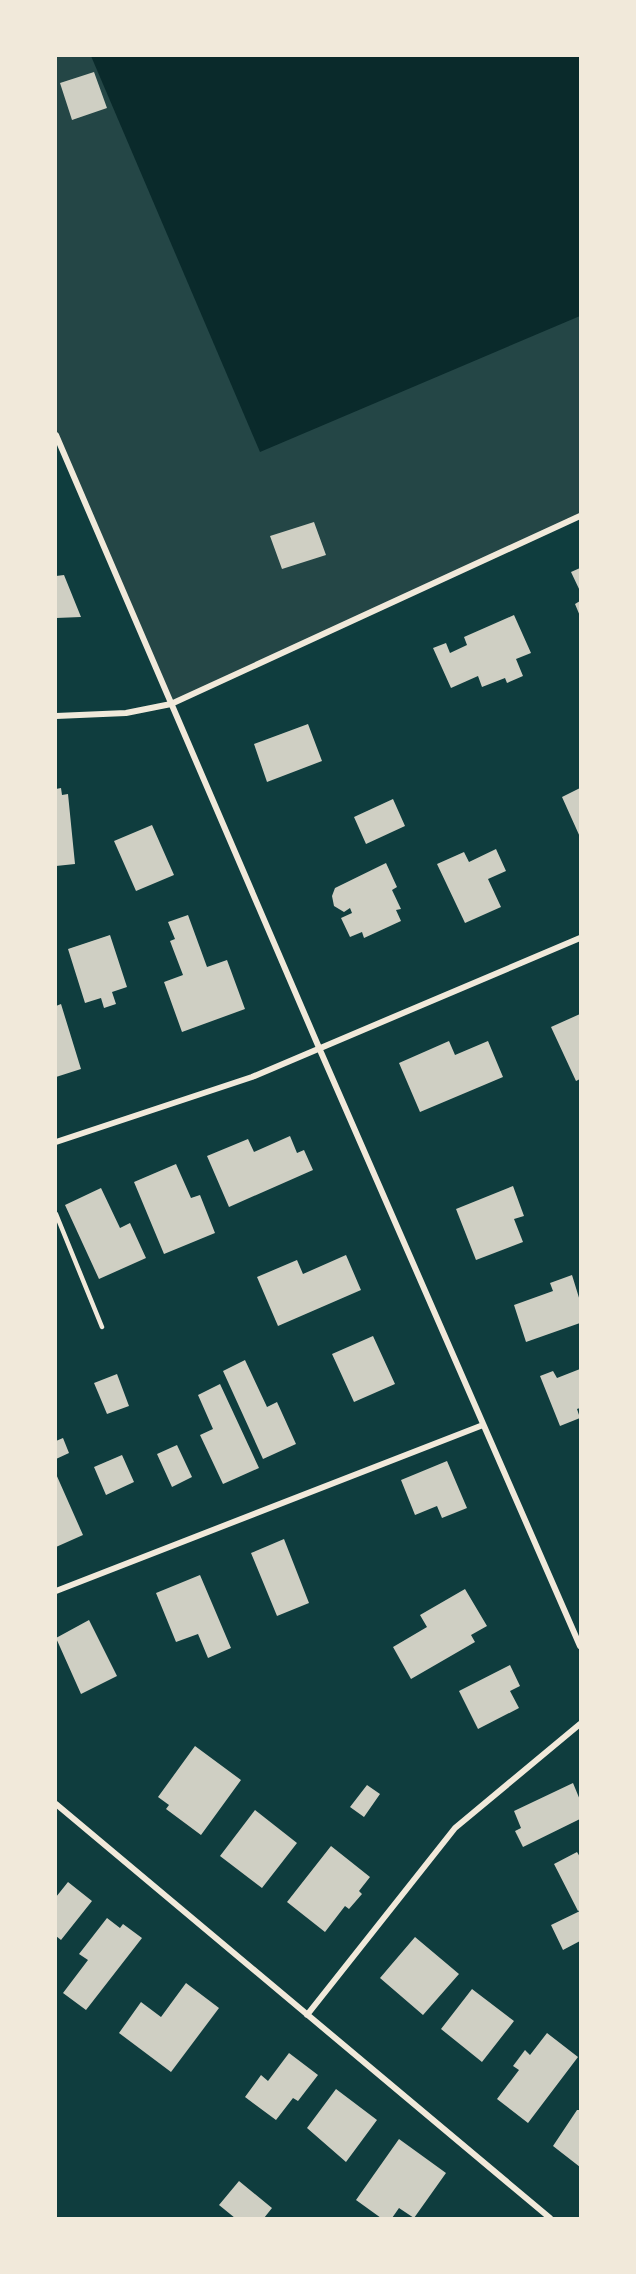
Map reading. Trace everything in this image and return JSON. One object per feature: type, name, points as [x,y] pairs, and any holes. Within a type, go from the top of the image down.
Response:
[{"type":"street","points":[[56,435],[320,1050],[580,1646]]},
{"type":"street","points":[[56,716],[126,712],[171,704],[580,516]]},
{"type":"street","points":[[56,1142],[252,1077],[580,938]]},
{"type":"street","points":[[56,1591],[483,1425]]},
{"type":"street","points":[[307,2015],[455,1828],[580,1724]]},
{"type":"street","points":[[56,1804],[550,2218]]},
{"type":"lane","points":[[56,1214],[102,1327]]},
{"type":"shaded area","points":[[56,56],[580,56],[580,516],[171,704],[56,438]]},
{"type":"shaded area","points":[[91,56],[580,56],[580,316],[260,452]]},
{"type":"building","points":[[94,72],[107,108],[72,120],[60,83]]},
{"type":"building","points":[[314,522],[326,555],[282,569],[270,536]]},
{"type":"building","points":[[580,568],[580,591],[571,572]]},
{"type":"building","points":[[64,575],[81,617],[56,618],[56,576]]},
{"type":"building","points":[[580,601],[580,616],[575,604]]},
{"type":"building","points":[[514,615],[531,653],[516,659],[523,676],[507,683],[505,678],[482,687],[478,676],[451,688],[433,648],[446,643],[450,653],[467,645],[464,637]]},
{"type":"building","points":[[308,724],[322,761],[267,782],[254,744]]},
{"type":"building","points":[[61,788],[62,795],[68,794],[75,864],[56,866],[56,789]]},
{"type":"building","points":[[580,788],[580,837],[562,797]]},
{"type":"building","points":[[393,799],[405,826],[366,844],[354,817]]},
{"type":"building","points":[[152,825],[174,875],[136,891],[114,841]]},
{"type":"building","points":[[496,849],[506,871],[488,879],[501,907],[465,923],[437,864],[464,852],[469,862]]},
{"type":"building","points":[[386,863],[397,887],[392,890],[401,909],[396,910],[401,921],[364,938],[362,932],[350,937],[341,918],[352,913],[350,908],[344,912],[334,906],[332,896],[335,888]]},
{"type":"building","points":[[188,915],[207,967],[227,960],[245,1009],[182,1032],[164,982],[183,975],[170,941],[175,939],[168,922]]},
{"type":"building","points":[[110,935],[127,987],[112,992],[116,1004],[104,1008],[101,998],[85,1003],[68,949]]},
{"type":"building","points":[[61,1004],[81,1069],[56,1077],[56,1006]]},
{"type":"building","points":[[580,1014],[580,1079],[576,1081],[551,1027]]},
{"type":"building","points":[[449,1041],[455,1055],[488,1041],[503,1077],[420,1112],[399,1063]]},
{"type":"building","points":[[290,1136],[297,1153],[304,1150],[313,1170],[229,1207],[207,1156],[248,1139],[254,1152]]},
{"type":"building","points":[[176,1164],[191,1198],[200,1195],[215,1233],[164,1254],[134,1182]]},
{"type":"building","points":[[513,1186],[524,1216],[514,1219],[523,1242],[476,1260],[456,1209]]},
{"type":"building","points":[[101,1188],[120,1228],[130,1223],[146,1258],[99,1279],[65,1205]]},
{"type":"building","points":[[346,1255],[361,1290],[278,1326],[257,1277],[297,1260],[303,1274]]},
{"type":"building","points":[[572,1275],[580,1301],[580,1323],[526,1342],[514,1305],[553,1291],[550,1283]]},
{"type":"building","points":[[373,1336],[395,1384],[354,1402],[332,1354]]},
{"type":"building","points":[[245,1360],[267,1407],[277,1402],[296,1444],[263,1459],[223,1371]]},
{"type":"building","points":[[580,1369],[580,1408],[577,1409],[580,1418],[560,1426],[540,1376],[553,1371],[557,1378]]},
{"type":"building","points":[[117,1374],[129,1406],[107,1414],[94,1383]]},
{"type":"building","points":[[220,1384],[259,1468],[223,1484],[200,1435],[213,1429],[198,1395]]},
{"type":"building","points":[[63,1438],[69,1453],[56,1459],[56,1441]]},
{"type":"building","points":[[177,1445],[192,1477],[172,1487],[157,1454]]},
{"type":"building","points":[[122,1455],[134,1482],[106,1495],[94,1467]]},
{"type":"building","points":[[447,1461],[467,1508],[442,1518],[437,1506],[415,1515],[401,1480]]},
{"type":"building","points":[[56,1474],[83,1535],[56,1547]]},
{"type":"building","points":[[284,1539],[309,1603],[277,1616],[251,1553]]},
{"type":"building","points":[[200,1575],[231,1648],[208,1658],[198,1634],[176,1642],[156,1593]]},
{"type":"building","points":[[465,1589],[487,1626],[471,1635],[475,1642],[411,1679],[393,1647],[427,1627],[420,1615]]},
{"type":"building","points":[[89,1620],[117,1676],[81,1694],[56,1638]]},
{"type":"building","points":[[510,1665],[520,1686],[510,1691],[519,1708],[478,1729],[459,1691]]},
{"type":"building","points":[[195,1746],[241,1780],[201,1835],[166,1809],[169,1805],[158,1797]]},
{"type":"building","points":[[573,1783],[580,1800],[580,1819],[523,1847],[515,1831],[521,1828],[514,1811]]},
{"type":"building","points":[[367,1785],[380,1794],[364,1817],[350,1807]]},
{"type":"building","points":[[255,1810],[297,1843],[262,1888],[220,1856]]},
{"type":"building","points":[[331,1846],[370,1877],[359,1891],[362,1894],[349,1909],[345,1906],[325,1932],[287,1902]]},
{"type":"building","points":[[577,1852],[580,1857],[580,1910],[578,1911],[554,1864]]},
{"type":"building","points":[[68,1882],[92,1901],[61,1940],[56,1936],[56,1897]]},
{"type":"building","points":[[580,1911],[580,1941],[563,1950],[551,1925]]},
{"type":"building","points":[[107,1918],[120,1928],[123,1924],[142,1938],[86,2010],[63,1993],[88,1960],[79,1954]]},
{"type":"building","points":[[415,1937],[459,1974],[423,2015],[380,1978]]},
{"type":"building","points":[[186,1983],[219,2008],[171,2072],[119,2033],[141,2002],[161,2017]]},
{"type":"building","points":[[472,1989],[514,2021],[482,2062],[441,2029]]},
{"type":"building","points":[[547,2033],[578,2057],[528,2123],[497,2099],[519,2070],[513,2066],[525,2050],[530,2055]]},
{"type":"building","points":[[289,2053],[318,2075],[298,2101],[293,2098],[276,2120],[245,2097],[261,2075],[268,2081]]},
{"type":"building","points":[[336,2089],[377,2120],[346,2162],[307,2128]]},
{"type":"building","points":[[577,2110],[580,2110],[580,2167],[553,2146]]},
{"type":"building","points":[[399,2139],[446,2173],[414,2218],[399,2208],[392,2218],[381,2218],[356,2200]]},
{"type":"building","points":[[239,2181],[272,2208],[264,2218],[235,2218],[219,2205]]}]
